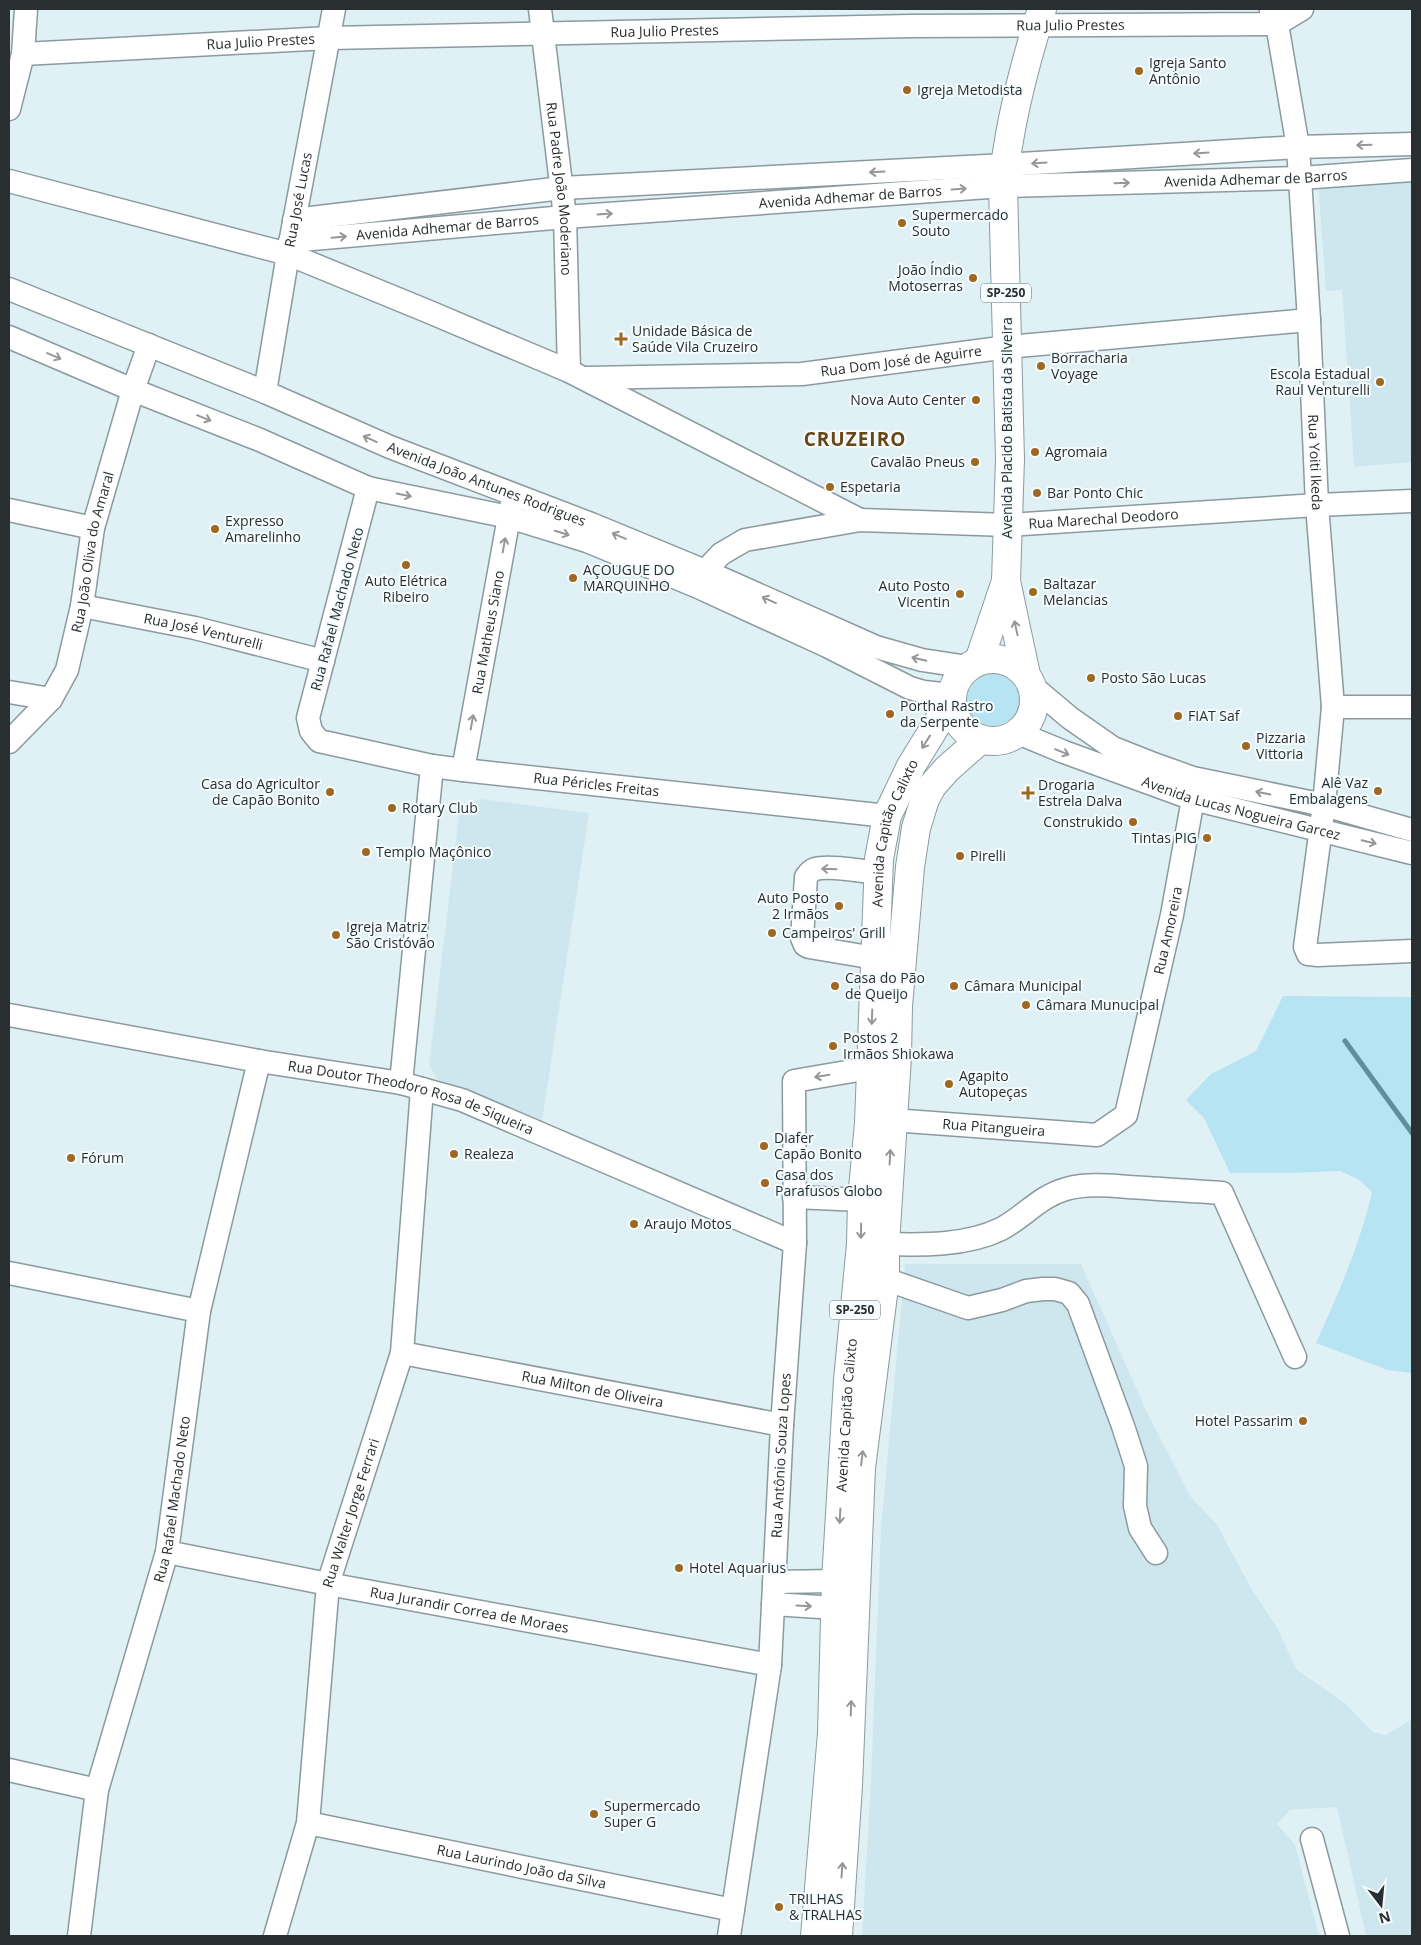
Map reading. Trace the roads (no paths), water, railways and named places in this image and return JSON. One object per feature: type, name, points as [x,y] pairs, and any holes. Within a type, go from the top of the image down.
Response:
[{"type":"main road","name":"Avenida Placido Batista da Silveira","points":[[1029,680],[1006,581],[1010,458],[1004,176],[1019,95],[1039,16]]},
{"type":"main road","name":"Avenida Placido Batista da Silveira","points":[[973,664],[1006,581]]},
{"type":"main road","points":[[973,664],[992,658],[1005,660],[1016,666],[1029,680]]},
{"type":"main road","name":"SP-250","points":[[951,698],[956,679],[973,664]]},
{"type":"main road","name":"SP-250","points":[[1018,733],[1032,712],[1034,699],[1029,680]]},
{"type":"main road","points":[[951,698],[953,713],[960,725],[969,734],[993,741],[1006,739],[1018,733]]},
{"type":"main road","name":"Avenida Capitão Calixto","points":[[815,1936],[832,1733],[836,1595],[848,1380],[861,1244],[862,1200],[869,1123],[878,859],[888,816],[911,766],[951,698]]},
{"type":"main road","name":"Avenida Capitão Calixto","points":[[838,1936],[848,1786],[861,1468],[885,1278],[885,1244],[892,1120],[907,889],[916,828],[925,799],[932,786],[947,769],[981,739]]},
{"type":"street","points":[[9,109],[23,54],[26,9]]},
{"type":"street","name":"Rua José Lucas","points":[[265,392],[291,239],[334,9]]},
{"type":"street","name":"Rua Padre João Moderiano","points":[[540,9],[565,217],[576,375]]},
{"type":"street","points":[[1273,16],[1302,9]]},
{"type":"street","name":"Rua Julio Prestes","points":[[23,54],[329,38],[544,34],[1039,16],[1273,16]]},
{"type":"street","name":"Rua Yoiti Ikeda","points":[[1273,16],[1298,147],[1301,178],[1317,505],[1333,707],[1324,805],[1319,829],[1305,947],[1308,954],[1318,955],[1412,951]]},
{"type":"street","name":"Avenida Adhemar de Barros","points":[[291,239],[764,203],[1004,176],[1298,147],[1412,144]]},
{"type":"street","name":"Avenida Adhemar de Barros","points":[[291,239],[562,188],[764,178],[1004,176],[1301,178],[1412,170]]},
{"type":"street","points":[[764,178],[764,203]]},
{"type":"street","name":"Avenida Adhemar de Barros","points":[[9,181],[291,239],[427,310],[576,375],[860,520]]},
{"type":"street","name":"Avenida João Antunes Rodrigues","points":[[9,288],[265,392],[390,447],[591,524],[910,688],[951,698]]},
{"type":"street","name":"Rua Dom José de Aguirre","points":[[576,375],[802,374],[1008,347],[1309,320]]},
{"type":"street","name":"Avenida João Antunes Rodrigues","points":[[9,337],[133,390],[260,440],[368,488],[509,517],[701,579],[876,647],[922,660],[973,664]]},
{"type":"street","name":"Rua João Oliva do Amaral","points":[[9,742],[51,699],[67,670],[82,606],[93,528],[133,390],[149,345]]},
{"type":"street","name":"Rua Rafael Machado Neto","points":[[311,731],[308,718],[368,488]]},
{"type":"street","name":"Rua Matheus Siano","points":[[463,770],[509,517],[515,495]]},
{"type":"street","name":"Rua Marechal Deodoro","points":[[701,579],[721,554],[746,540],[860,520],[1008,525],[1317,505],[1412,501]]},
{"type":"street","points":[[9,510],[93,528]]},
{"type":"street","name":"Rua José Venturelli","points":[[82,606],[195,628],[324,661]]},
{"type":"street","name":"Avenida Lucas Nogueira Garcez","points":[[1029,680],[1070,718],[1147,772],[1193,799],[1412,852]]},
{"type":"street","points":[[9,692],[51,699]]},
{"type":"street","points":[[1333,707],[1412,707]]},
{"type":"street","name":"Rua Péricles Freitas","points":[[311,731],[320,741],[432,766],[888,816]]},
{"type":"street","name":"Avenida Lucas Nogueira Garcez","points":[[1018,733],[1064,752],[1147,772],[1193,778],[1324,805],[1412,830]]},
{"type":"street","name":"Rua Walter Jorge Ferrari","points":[[275,1936],[308,1823],[328,1584],[402,1353],[411,1086],[432,766]]},
{"type":"street","name":"Rua Amoreira","points":[[1097,1135],[1126,1115],[1172,915],[1193,799]]},
{"type":"street","points":[[875,958],[809,948],[805,945],[802,938],[806,877],[810,872],[816,869],[828,868],[878,873]]},
{"type":"street","name":"Rua Doutor Theodoro Rosa de Siqueira","points":[[9,1015],[259,1061],[411,1086],[462,1100],[795,1243]]},
{"type":"street","name":"Rua Rafael Machado Neto","points":[[80,1936],[97,1790],[167,1552],[199,1311],[259,1061]]},
{"type":"street","name":"Rua Antônio Souza Lopes","points":[[728,1936],[770,1665],[782,1424],[795,1243],[794,1081],[870,1068]]},
{"type":"street","name":"Rua Pitangueira","points":[[892,1120],[1097,1135]]},
{"type":"street","points":[[885,1244],[921,1245],[978,1238],[1002,1228],[1038,1201],[1064,1189],[1092,1184],[1222,1193],[1295,1357]]},
{"type":"street","points":[[794,1197],[862,1200]]},
{"type":"street","points":[[9,1273],[199,1311]]},
{"type":"street","points":[[885,1278],[968,1308],[1002,1300],[1026,1291],[1055,1289],[1068,1293],[1078,1304],[1123,1426],[1136,1466],[1135,1506],[1137,1519],[1140,1528],[1156,1553]]},
{"type":"street","name":"Rua Milton de Oliveira","points":[[402,1353],[782,1424]]},
{"type":"street","name":"Rua Jurandir Correa de Moraes","points":[[167,1552],[328,1584],[770,1665]]},
{"type":"street","points":[[774,1582],[836,1595]]},
{"type":"street","points":[[773,1604],[836,1595]]},
{"type":"street","points":[[9,1770],[97,1790]]},
{"type":"street","name":"Rua Laurindo João da Silva","points":[[308,1823],[733,1910]]},
{"type":"street","points":[[1312,1839],[1338,1936]]},
{"type":"waterway","points":[[1345,1041],[1412,1133]]},
{"type":"place","name":"Igreja Santo Antônio","points":[[1139,71]]},
{"type":"place","name":"Igreja Metodista","points":[[907,90]]},
{"type":"place","name":"Supermercado Souto","points":[[902,223]]},
{"type":"place","name":"João Índio Motoserras","points":[[973,278]]},
{"type":"place","name":"Unidade Básica de Saúde Vila Cruzeiro","points":[[621,339]]},
{"type":"place","name":"Borracharia Voyage","points":[[1041,366]]},
{"type":"place","name":"Escola Estadual Raul Venturelli","points":[[1380,382]]},
{"type":"place","name":"Nova Auto Center","points":[[976,400]]},
{"type":"place","name":"Agromaia","points":[[1035,452]]},
{"type":"place","name":"Cavalão Pneus","points":[[975,462]]},
{"type":"place","name":"Espetaria","points":[[830,487]]},
{"type":"place","name":"Bar Ponto Chic","points":[[1037,493]]},
{"type":"place","name":"Expresso Amarelinho","points":[[215,529]]},
{"type":"place","name":"Auto Elétrica Ribeiro","points":[[406,565]]},
{"type":"place","name":"AÇOUGUE DO MARQUINHO","points":[[573,578]]},
{"type":"place","name":"Baltazar Melancias","points":[[1033,592]]},
{"type":"place","name":"Auto Posto Vicentin","points":[[960,594]]},
{"type":"place","name":"Posto São Lucas","points":[[1091,678]]},
{"type":"place","name":"Porthal Rastro da Serpente","points":[[890,714]]},
{"type":"place","name":"FIAT Saf","points":[[1178,716]]},
{"type":"place","name":"Pizzaria Vittoria","points":[[1246,746]]},
{"type":"place","name":"Alê Vaz Embalagens","points":[[1378,791]]},
{"type":"place","name":"Casa do Agricultor de Capão Bonito","points":[[330,792]]},
{"type":"place","name":"Drogaria Estrela Dalva","points":[[1028,793]]},
{"type":"place","name":"Rotary Club","points":[[392,808]]},
{"type":"place","name":"Construkido","points":[[1133,822]]},
{"type":"place","name":"Tintas PIG","points":[[1207,838]]},
{"type":"place","name":"Templo Maçônico","points":[[366,852]]},
{"type":"place","name":"Pirelli","points":[[960,856]]},
{"type":"place","name":"Auto Posto 2 Irmãos","points":[[839,906]]},
{"type":"place","name":"Campeiros' Grill","points":[[772,933]]},
{"type":"place","name":"Igreja Matriz São Cristóvão","points":[[336,935]]},
{"type":"place","name":"Casa do Pão de Queijo","points":[[835,986]]},
{"type":"place","name":"Câmara Municipal","points":[[954,986]]},
{"type":"place","name":"Câmara Munucipal","points":[[1026,1005]]},
{"type":"place","name":"Postos 2 Irmãos Shiokawa","points":[[833,1046]]},
{"type":"place","name":"Agapito Autopeças","points":[[949,1084]]},
{"type":"place","name":"Diafer Capão Bonito","points":[[764,1146]]},
{"type":"place","name":"Realeza","points":[[454,1154]]},
{"type":"place","name":"Fórum","points":[[71,1158]]},
{"type":"place","name":"Casa dos Parafusos Globo","points":[[765,1183]]},
{"type":"place","name":"Araujo Motos","points":[[634,1224]]},
{"type":"place","name":"Hotel Passarim","points":[[1303,1421]]},
{"type":"place","name":"Hotel Aquarius","points":[[679,1568]]},
{"type":"place","name":"Supermercado Super G","points":[[594,1814]]},
{"type":"place","name":"TRILHAS & TRALHAS","points":[[779,1907]]},
{"type":"district","name":"CRUZEIRO","points":[[855,439]]}]
